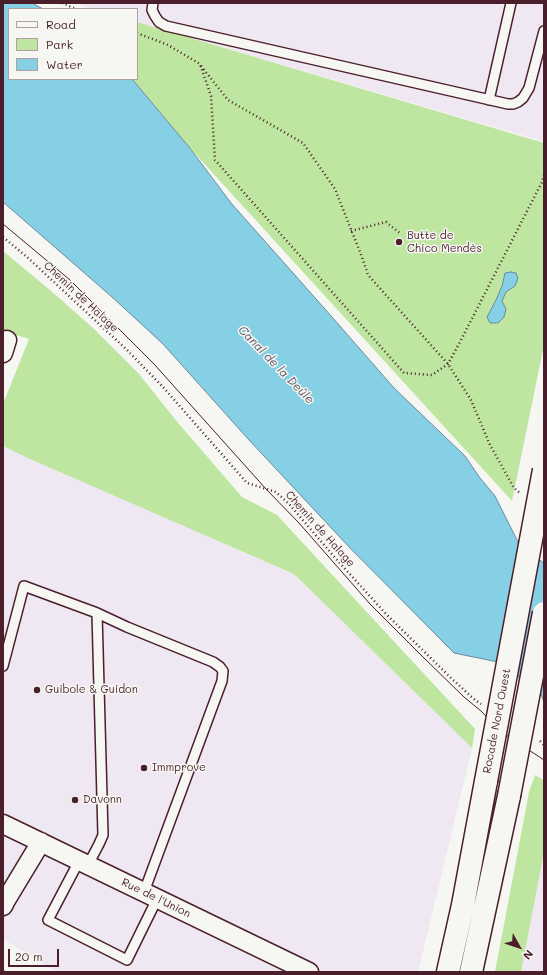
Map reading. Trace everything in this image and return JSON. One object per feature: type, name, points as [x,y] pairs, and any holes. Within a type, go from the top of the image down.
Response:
[{"type":"highway","name":"Rocade Nord Ouest","points":[[448,972],[463,905],[544,470]]},
{"type":"highway","points":[[472,972],[509,796],[544,613]]},
{"type":"street","name":"Rue de l'Union","points":[[3,824],[309,972]]},
{"type":"street","points":[[4,903],[41,842]]},
{"type":"lane","points":[[153,3],[152,10],[155,16],[159,22],[166,26],[508,104],[518,102],[523,98],[529,88],[544,31]]},
{"type":"lane","points":[[489,100],[511,3]]},
{"type":"lane","points":[[3,666],[24,586],[97,613],[127,627],[213,662],[220,667],[223,672],[222,681],[151,895],[127,960],[48,920],[83,863],[99,844],[102,835],[97,613]]},
{"type":"path","points":[[62,3],[74,8]]},
{"type":"path","points":[[138,32],[168,45],[200,64],[228,100],[303,143],[335,189],[368,275],[448,364],[471,400],[490,446],[514,488],[524,497]]},
{"type":"path","points":[[200,64],[211,96],[215,160],[404,373],[432,375],[448,364],[544,175]]},
{"type":"path","points":[[351,231],[386,222],[401,234]]},
{"type":"path","name":"Chemin de Halage","points":[[3,237],[27,257],[126,349],[163,387],[247,484],[276,492],[290,506],[336,560],[387,614],[451,678],[475,700],[486,707]]},
{"type":"path","points":[[537,738],[544,745]]},
{"type":"shaded area","points":[[78,3],[544,3],[544,132],[542,141],[138,22],[138,8],[85,7]]},
{"type":"shaded area","points":[[3,446],[294,574],[472,748],[418,972],[57,972],[3,939]]},
{"type":"shaded area","points":[[544,852],[544,972],[521,972]]},
{"type":"green space","points":[[138,22],[544,143],[544,345],[512,501],[189,147],[133,80],[138,80]]},
{"type":"green space","points":[[3,251],[93,328],[139,374],[179,424],[242,497],[277,515],[475,729],[472,748],[294,574],[3,446],[3,404],[29,339],[3,331]]},
{"type":"green space","points":[[535,775],[544,780],[544,852],[521,972],[495,972],[529,792]]},
{"type":"water","name":"Canal de la Deûle","points":[[3,3],[32,3],[41,8],[8,8],[8,80],[133,80],[189,147],[231,203],[394,388],[465,456],[495,496],[520,546],[544,563],[544,702],[540,692],[498,662],[454,653],[350,548],[249,440],[163,344],[112,297],[3,202]]},
{"type":"water","points":[[505,273],[516,273],[518,278],[515,286],[506,292],[502,301],[506,309],[504,317],[498,323],[490,323],[487,317],[502,286]]},
{"type":"tram line","points":[[3,224],[70,280],[154,364],[266,489],[299,523],[370,604],[423,657],[464,697],[481,711],[500,731],[544,760]]},
{"type":"place","name":"Butte de Chico Mendès","points":[[399,242]]},
{"type":"place","name":"Guibole & Guidon","points":[[37,690]]},
{"type":"place","name":"Immprove","points":[[144,768]]},
{"type":"place","name":"Davonn","points":[[75,800]]}]
